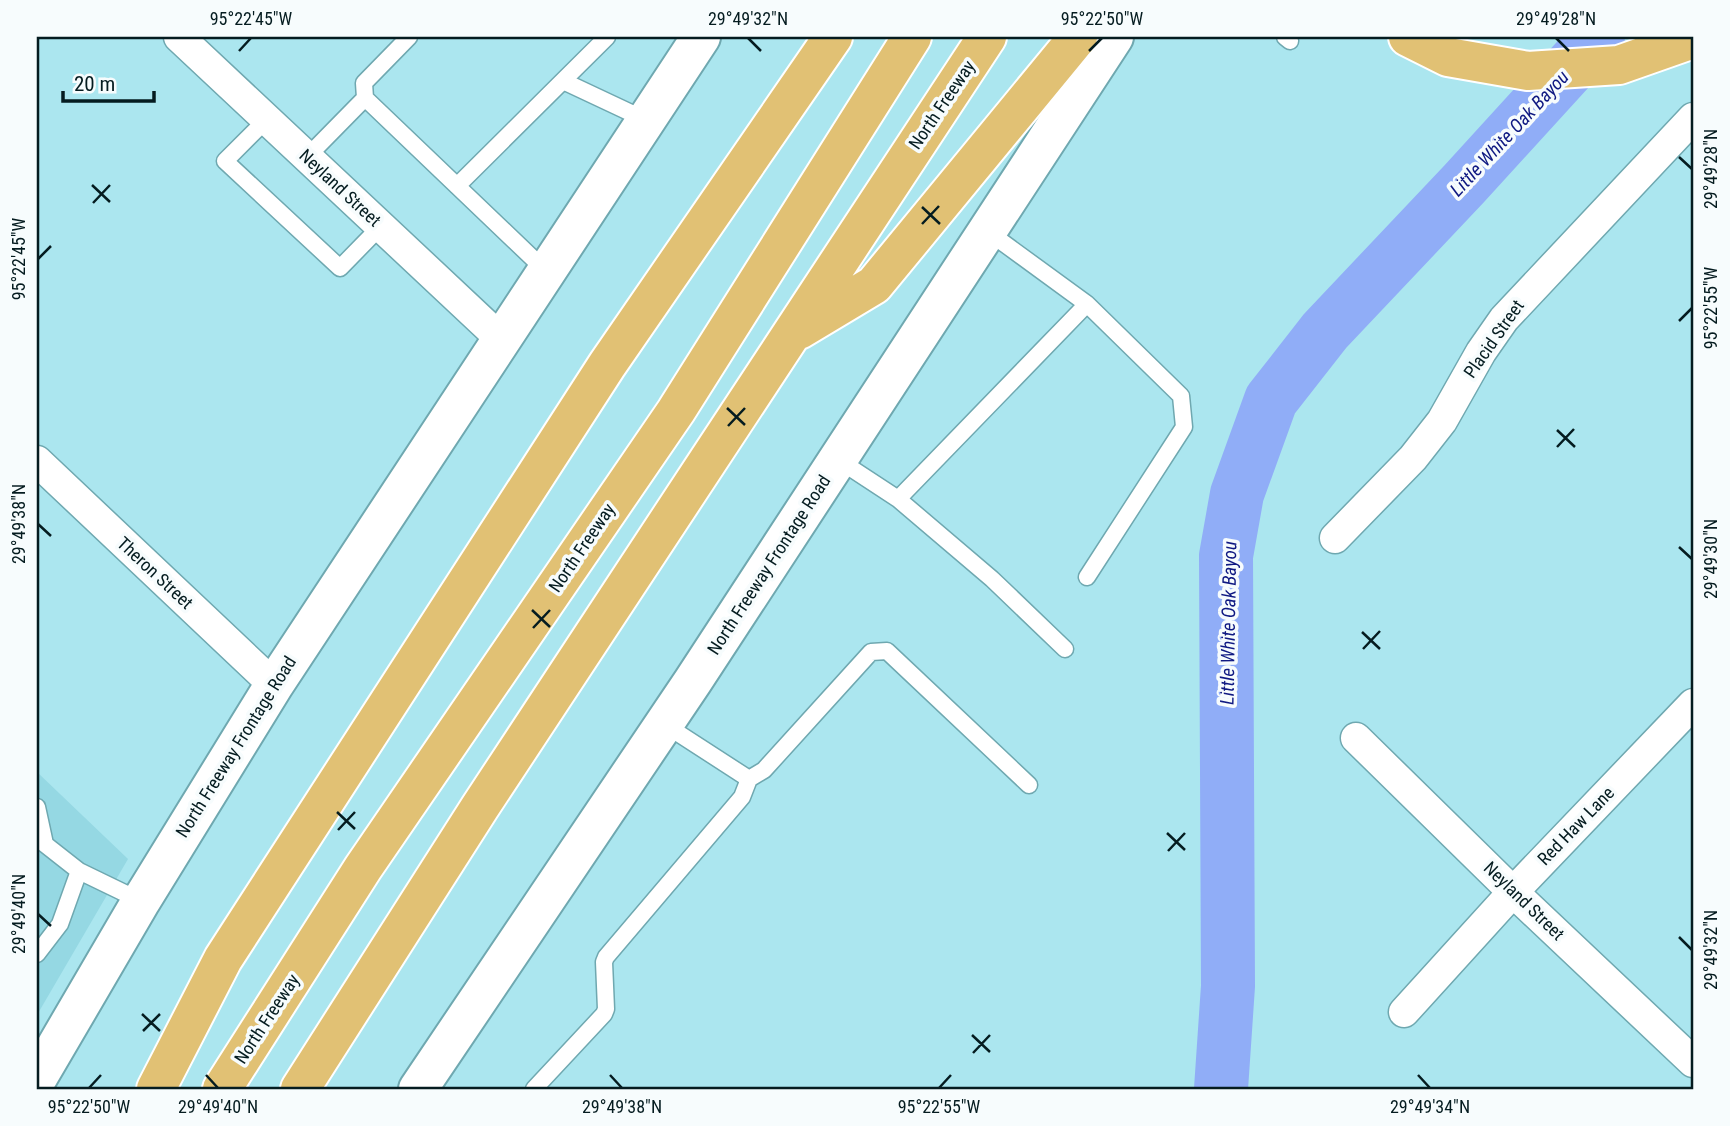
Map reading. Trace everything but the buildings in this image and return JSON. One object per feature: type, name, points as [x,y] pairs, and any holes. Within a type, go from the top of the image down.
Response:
[{"type":"highway","points":[[156,1089],[231,947],[607,365],[833,37]]},
{"type":"highway","name":"North Freeway","points":[[222,1089],[363,868],[676,411],[912,37]]},
{"type":"highway","points":[[676,411],[752,325],[941,37]]},
{"type":"highway","name":"North Freeway","points":[[300,1089],[480,807],[987,37]]},
{"type":"highway","points":[[789,336],[874,285],[1077,37]]},
{"type":"highway","points":[[1408,37],[1448,57],[1528,71],[1619,65],[1693,39]]},
{"type":"highway","points":[[1491,37],[1519,44],[1591,45],[1632,37]]},
{"type":"main road","name":"North Freeway Frontage Road","points":[[37,1076],[274,685],[701,37]]},
{"type":"main road","name":"North Freeway Frontage Road","points":[[418,1089],[664,723],[1114,37]]},
{"type":"street","name":"Neyland Street","points":[[179,37],[501,339]]},
{"type":"street","name":"Placid Street","points":[[1335,538],[1413,458],[1442,421],[1481,352],[1504,319],[1693,118]]},
{"type":"street","name":"Theron Street","points":[[37,461],[274,685]]},
{"type":"street","name":"Red Haw Lane","points":[[1404,1012],[1513,892],[1693,704]]},
{"type":"street","name":"Neyland Street","points":[[1356,738],[1513,892],[1693,1062]]},
{"type":"lane","points":[[409,37],[364,83],[365,98],[546,271]]},
{"type":"lane","points":[[457,186],[607,37]]},
{"type":"lane","points":[[562,82],[646,120]]},
{"type":"lane","points":[[307,157],[365,98]]},
{"type":"lane","points":[[267,119],[225,161],[340,268],[381,226]]},
{"type":"lane","points":[[987,231],[1087,304],[1181,396],[1184,427],[1087,577]]},
{"type":"lane","points":[[898,499],[1087,304]]},
{"type":"lane","points":[[837,459],[898,499],[992,579],[1065,649]]},
{"type":"lane","points":[[534,1089],[604,1014],[606,957],[742,797],[749,779],[764,770],[871,652],[887,651],[1029,785]]},
{"type":"lane","points":[[664,723],[749,779]]},
{"type":"lane","points":[[37,807],[41,841],[79,871],[141,901]]},
{"type":"lane","points":[[37,954],[60,924],[79,871]]},
{"type":"shaded area","points":[[37,772],[128,859],[37,1015]]},
{"type":"waterway","name":"Little White Oak Bayou","points":[[1221,1089],[1228,986],[1226,556],[1237,494],[1271,400],[1325,331],[1598,37]]}]
